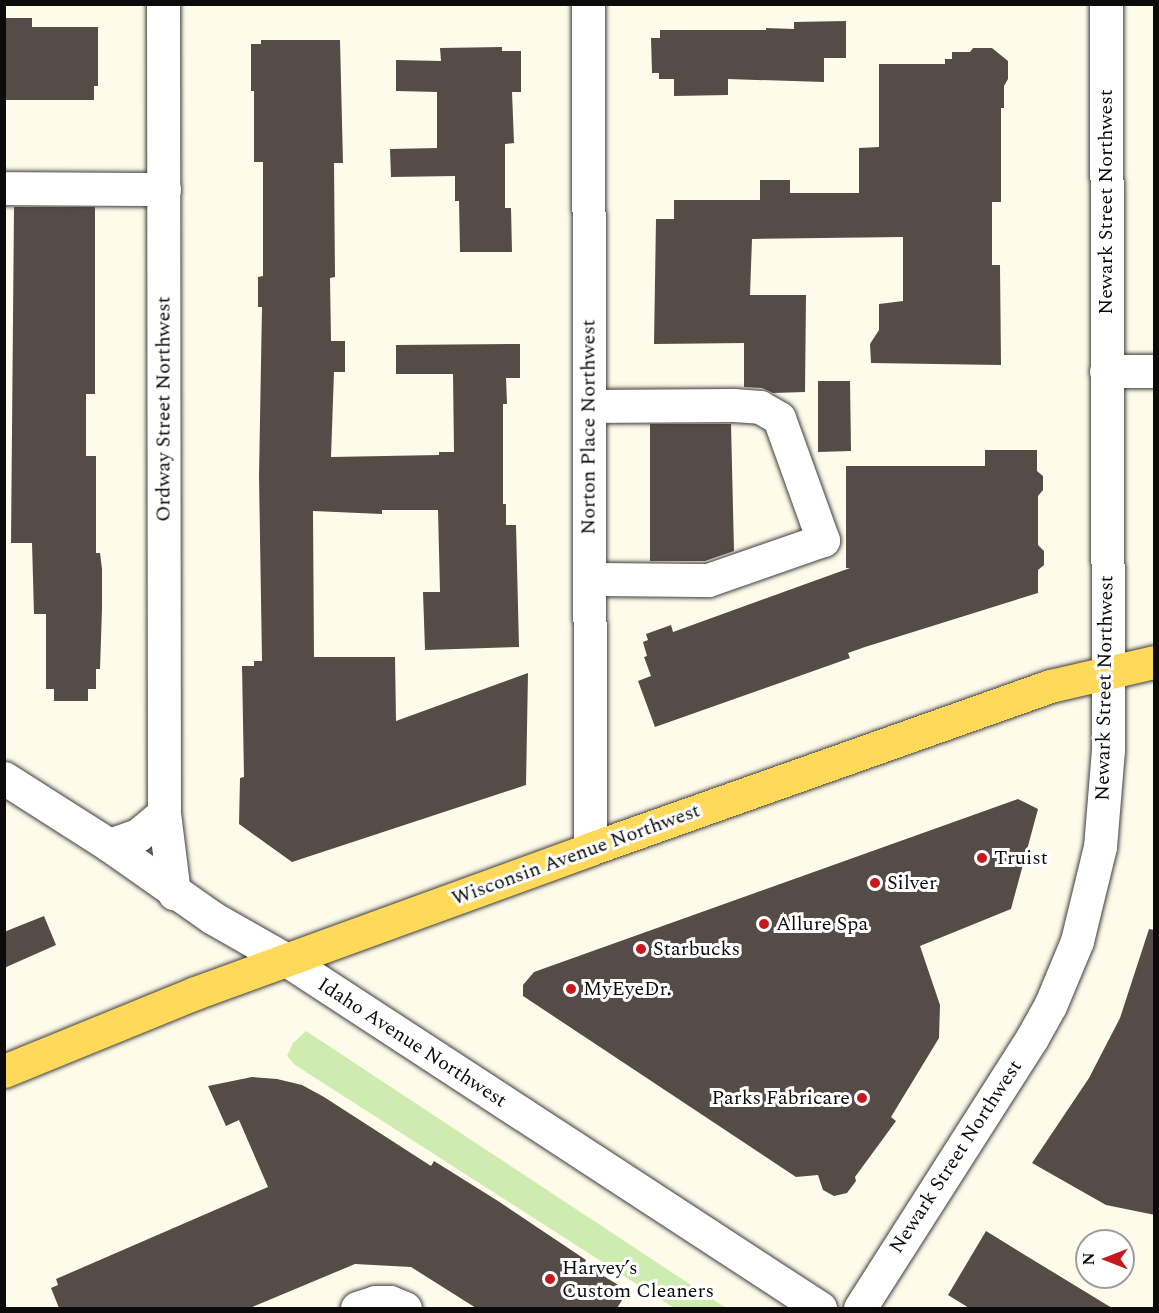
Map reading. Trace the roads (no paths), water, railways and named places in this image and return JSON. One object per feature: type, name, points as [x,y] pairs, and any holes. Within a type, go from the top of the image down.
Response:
[{"type":"main road","name":"Wisconsin Avenue Northwest","points":[[4,1071],[195,993],[590,849],[1050,686],[1155,662]]},
{"type":"street","name":"Ordway Street Northwest","points":[[163,4],[164,813],[174,893]]},
{"type":"street","name":"Norton Place Northwest","points":[[588,4],[590,849]]},
{"type":"street","name":"Newark Street Northwest","points":[[860,1308],[1032,1038],[1065,974],[1082,924],[1100,847],[1107,789],[1106,4]]},
{"type":"street","points":[[4,188],[164,189]]},
{"type":"street","points":[[1106,371],[1155,371]]},
{"type":"street","points":[[589,406],[733,405],[760,407],[779,418],[823,540],[708,580],[590,579]]},
{"type":"street","name":"Idaho Avenue Northwest","points":[[4,778],[109,845],[174,893],[285,959],[820,1308]]},
{"type":"street","points":[[109,845],[138,836],[164,813]]},
{"type":"street","points":[[357,1308],[375,1302],[390,1302],[405,1308]]},
{"type":"place","name":"Truist","points":[[982,858]]},
{"type":"place","name":"Silver","points":[[875,883]]},
{"type":"place","name":"Allure Spa","points":[[764,924]]},
{"type":"place","name":"Starbucks","points":[[641,949]]},
{"type":"place","name":"MyEyeDr.","points":[[571,989]]},
{"type":"place","name":"Parks Fabricare","points":[[862,1098]]},
{"type":"place","name":"Harvey’s Custom Cleaners","points":[[550,1279]]}]
